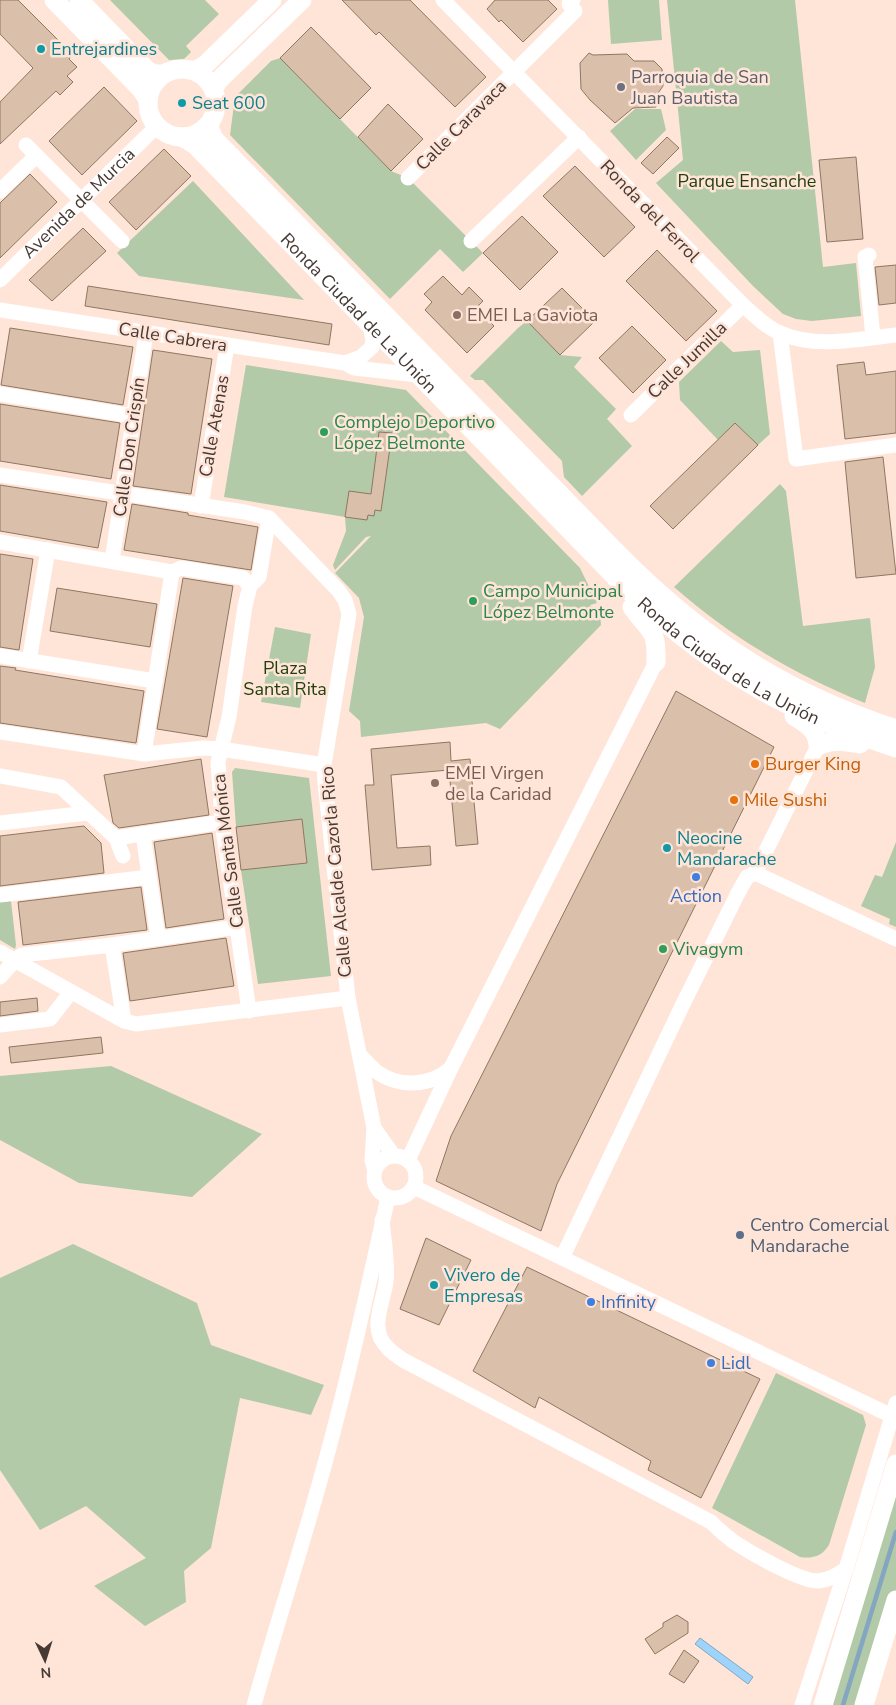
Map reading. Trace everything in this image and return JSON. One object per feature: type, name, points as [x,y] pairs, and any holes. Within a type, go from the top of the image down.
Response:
[{"type":"main road","points":[[54,0],[141,89],[148,100]]},
{"type":"main road","points":[[78,0],[148,71],[155,74],[163,74],[179,69],[195,71],[203,76],[213,89],[216,98],[216,108],[208,125],[201,132],[192,136],[173,136],[157,126],[149,114],[148,100],[150,90],[155,81],[163,74]]},
{"type":"main road","points":[[195,71],[203,67],[272,0]]},
{"type":"main road","points":[[213,89],[219,80],[302,0]]},
{"type":"main road","name":"Ronda Ciudad de La Unión","points":[[208,125],[214,139],[224,150],[628,564],[666,600],[716,640],[769,674],[830,704],[896,729]]},
{"type":"main road","name":"Ronda Ciudad de La Unión","points":[[182,137],[200,150],[598,559],[654,614],[699,650],[748,683],[778,700],[849,732],[896,749]]},
{"type":"main road","points":[[598,559],[637,615],[653,632],[657,648],[656,662]]},
{"type":"main road","points":[[656,662],[674,648],[684,646],[699,650]]},
{"type":"main road","points":[[748,683],[811,728],[818,737],[818,746],[836,740],[896,749]]},
{"type":"main road","points":[[823,1705],[896,1464]]},
{"type":"main road","points":[[864,1705],[896,1600]]},
{"type":"street","name":"Ronda del Ferrol","points":[[442,0],[743,305],[767,326],[780,333],[808,341],[836,341],[896,335]]},
{"type":"street","name":"Calle Caravaca","points":[[408,178],[514,72],[574,5]]},
{"type":"street","name":"Avenida de Murcia","points":[[0,280],[157,126]]},
{"type":"street","points":[[471,241],[579,137]]},
{"type":"street","points":[[0,191],[31,151],[122,241]]},
{"type":"street","points":[[869,255],[864,257],[873,337]]},
{"type":"street","name":"Calle Jumilla","points":[[631,415],[743,305]]},
{"type":"street","name":"Calle Cabrera","points":[[0,310],[345,363],[354,368],[418,375]]},
{"type":"street","points":[[345,363],[368,353],[372,347],[373,339],[369,324]]},
{"type":"street","name":"Calle Don Crispín","points":[[112,561],[146,333]]},
{"type":"street","points":[[780,333],[796,459],[896,445]]},
{"type":"street","name":"Calle Atenas","points":[[201,506],[227,345]]},
{"type":"street","points":[[0,394],[133,416]]},
{"type":"street","points":[[0,475],[245,512],[269,518]]},
{"type":"street","name":"Calle Santa Mónica","points":[[249,1011],[222,822],[218,762],[225,740],[229,717],[245,606],[254,582],[269,518]]},
{"type":"street","name":"Calle Alcalde Cazorla Rico","points":[[269,518],[338,590],[345,600],[348,614],[324,765],[348,998],[374,1128]]},
{"type":"street","points":[[0,542],[172,572],[181,568],[243,578],[254,582]]},
{"type":"street","points":[[29,661],[48,550]]},
{"type":"street","points":[[144,754],[172,572]]},
{"type":"street","points":[[0,656],[154,680]]},
{"type":"street","points":[[401,1158],[451,1068],[656,662]]},
{"type":"street","points":[[0,732],[144,754],[202,748],[221,749],[324,765]]},
{"type":"street","points":[[562,1258],[738,893],[747,877],[755,873],[818,746]]},
{"type":"street","points":[[0,776],[61,787],[116,838],[123,856]]},
{"type":"street","points":[[0,823],[87,813]]},
{"type":"street","points":[[116,838],[222,822]]},
{"type":"street","points":[[143,834],[158,938]]},
{"type":"street","points":[[755,873],[896,939]]},
{"type":"street","points":[[0,895],[149,877]]},
{"type":"street","points":[[0,978],[15,960],[22,955],[112,945],[237,927]]},
{"type":"street","points":[[112,945],[124,1021]]},
{"type":"street","points":[[0,952],[124,1021],[136,1024],[348,998]]},
{"type":"street","points":[[0,1025],[50,1019],[71,992]]},
{"type":"street","points":[[360,1055],[378,1072],[394,1080],[406,1083],[434,1080],[451,1068]]},
{"type":"street","points":[[374,1128],[416,1174],[414,1187],[400,1198],[388,1197],[378,1190],[374,1184],[375,1170],[372,1160],[374,1128]]},
{"type":"street","points":[[375,1170],[380,1162],[386,1158],[401,1158]]},
{"type":"street","points":[[414,1187],[562,1258],[894,1410],[846,1569],[802,1705]]},
{"type":"street","points":[[254,1705],[334,1429],[356,1342],[388,1197]]},
{"type":"street","points":[[382,1220],[387,1259],[386,1283],[377,1317],[378,1333],[386,1348],[412,1365],[711,1522],[734,1541],[796,1576],[820,1581],[832,1578],[846,1569]]},
{"type":"green space","points":[[110,0],[205,0],[219,14],[186,46],[191,52],[184,59],[169,60]]},
{"type":"green space","points":[[608,0],[659,0],[662,40],[611,44]]},
{"type":"green space","name":"Parque Ensanche","points":[[667,0],[795,0],[823,267],[856,263],[861,316],[812,321],[796,319],[783,314],[753,286],[656,183],[683,160]]},
{"type":"green space","points":[[280,58],[391,171],[408,178],[483,253],[463,272],[440,249],[390,299],[230,135],[235,97],[271,61]]},
{"type":"green space","points":[[635,109],[661,109],[666,130],[636,160],[610,131]]},
{"type":"green space","points":[[193,181],[304,300],[139,276],[117,253]]},
{"type":"green space","points":[[527,321],[560,355],[582,357],[574,367],[616,409],[607,419],[632,446],[582,496],[564,477],[562,461],[483,380],[475,380],[470,376]]},
{"type":"green space","points":[[721,341],[733,352],[760,350],[770,434],[758,445],[735,423],[718,440],[680,400],[679,382]]},
{"type":"green space","points":[[246,365],[406,390],[580,568],[597,603],[590,605],[600,615],[601,625],[500,729],[486,723],[361,737],[360,721],[349,711],[364,617],[359,598],[335,573],[371,536],[366,537],[335,570],[333,565],[346,531],[345,517],[224,497]]},
{"type":"green space","points":[[780,484],[786,491],[803,626],[870,618],[875,667],[865,703],[813,680],[765,653],[718,623],[674,587]]},
{"type":"green space","name":"Plaza Santa Rita","points":[[275,627],[311,634],[300,708],[261,702]]},
{"type":"green space","points":[[235,768],[309,778],[331,976],[258,984],[241,870],[307,862],[302,820],[236,827],[232,772]]},
{"type":"green space","points":[[896,842],[896,927],[889,924],[890,919],[861,906],[875,875],[882,877]]},
{"type":"green space","points":[[11,901],[15,949],[0,940],[0,902]]},
{"type":"green space","points":[[111,1066],[262,1134],[192,1197],[79,1183],[0,1140],[0,1076]]},
{"type":"green space","points":[[73,1244],[197,1303],[211,1345],[324,1385],[311,1415],[240,1398],[211,1548],[184,1571],[186,1602],[145,1626],[94,1586],[146,1558],[86,1506],[40,1530],[0,1470],[0,1278]]},
{"type":"green space","points":[[776,1373],[863,1415],[866,1425],[829,1545],[820,1554],[809,1558],[800,1557],[712,1508]]},
{"type":"green space","points":[[896,1464],[896,1601],[864,1705],[823,1705]]},
{"type":"water","points":[[700,1638],[753,1677],[748,1684],[695,1644]]},
{"type":"building","points":[[0,0],[18,0],[72,54],[69,59],[77,67],[67,76],[73,82],[60,95],[56,91],[0,144],[0,102],[33,68],[0,34]]},
{"type":"building","points":[[342,0],[410,0],[486,77],[455,107],[379,32],[376,35]]},
{"type":"building","points":[[495,0],[548,0],[557,9],[523,42],[487,9]]},
{"type":"building","points":[[311,27],[371,88],[340,119],[280,58]]},
{"type":"building","name":"Parroquia de San Juan Bautista","points":[[589,53],[593,55],[627,54],[634,61],[654,61],[662,69],[663,86],[656,96],[656,107],[633,108],[615,123],[581,89],[580,63]]},
{"type":"building","points":[[104,87],[137,121],[82,175],[49,141]]},
{"type":"building","points":[[388,104],[423,139],[391,171],[358,137]]},
{"type":"building","points":[[667,137],[679,148],[653,174],[641,163]]},
{"type":"building","points":[[164,149],[191,176],[136,230],[109,202]]},
{"type":"building","points":[[856,157],[863,239],[827,242],[819,160]]},
{"type":"building","points":[[575,166],[635,227],[604,257],[543,196]]},
{"type":"building","points":[[30,174],[57,202],[0,258],[0,203]]},
{"type":"building","points":[[522,216],[558,252],[520,290],[483,253]]},
{"type":"building","points":[[83,228],[106,251],[52,301],[29,280]]},
{"type":"building","points":[[657,250],[717,311],[686,341],[626,281]]},
{"type":"building","points":[[896,265],[896,303],[879,305],[875,267]]},
{"type":"building","points":[[443,276],[462,295],[469,287],[483,301],[476,308],[494,326],[467,353],[425,310],[432,302],[424,294]]},
{"type":"building","points":[[88,286],[332,324],[329,345],[85,306]]},
{"type":"building","points":[[562,288],[595,321],[560,355],[527,321]]},
{"type":"building","points":[[632,326],[666,360],[633,393],[599,358]]},
{"type":"building","points":[[10,328],[133,347],[123,405],[1,385]]},
{"type":"building","points":[[153,350],[212,359],[191,494],[133,486]]},
{"type":"building","points":[[864,362],[866,375],[896,371],[896,433],[845,439],[837,365]]},
{"type":"building","points":[[0,404],[120,423],[111,479],[0,461]]},
{"type":"building","points":[[735,423],[758,445],[673,529],[650,506]]},
{"type":"building","points":[[379,432],[392,433],[381,511],[375,510],[374,516],[368,515],[367,520],[345,517],[349,491],[371,494]]},
{"type":"building","points":[[883,457],[896,574],[856,578],[845,462]]},
{"type":"building","points":[[0,485],[107,502],[98,548],[0,531]]},
{"type":"building","points":[[132,504],[258,527],[251,570],[124,550]]},
{"type":"building","points":[[0,554],[33,559],[19,650],[0,647]]},
{"type":"building","points":[[183,578],[233,586],[207,737],[157,729]]},
{"type":"building","points":[[57,588],[157,604],[150,647],[50,631]]},
{"type":"building","points":[[0,666],[144,691],[136,743],[0,723]]},
{"type":"building","points":[[676,691],[774,747],[557,1184],[541,1231],[436,1181],[451,1136]]},
{"type":"building","points":[[450,742],[451,761],[470,759],[478,844],[456,846],[449,770],[391,775],[397,848],[430,846],[431,865],[372,870],[365,785],[374,785],[371,749]]},
{"type":"building","points":[[201,759],[209,815],[119,828],[113,823],[104,775]]},
{"type":"building","points":[[302,819],[307,863],[241,870],[236,827]]},
{"type":"building","points":[[84,826],[101,843],[104,873],[0,886],[0,836]]},
{"type":"building","points":[[212,833],[224,919],[166,928],[154,842]]},
{"type":"building","points":[[141,887],[147,930],[23,945],[18,902]]},
{"type":"building","points":[[226,938],[234,986],[130,1001],[123,953]]},
{"type":"building","points":[[37,998],[38,1011],[0,1016],[0,1002]]},
{"type":"building","points":[[101,1037],[103,1053],[11,1063],[9,1047]]},
{"type":"building","name":"Vivero de Empresas","points":[[426,1238],[471,1260],[439,1325],[400,1309]]},
{"type":"building","points":[[527,1267],[760,1379],[701,1498],[648,1470],[651,1461],[539,1397],[535,1408],[473,1371]]},
{"type":"building","points":[[677,1615],[688,1622],[688,1633],[655,1654],[645,1639],[663,1627],[663,1623]]},
{"type":"building","points":[[684,1650],[699,1661],[684,1683],[669,1674]]},
{"type":"waterway","points":[[843,1705],[896,1532]]},
{"type":"place","name":"Entrejardines","points":[[41,49]]},
{"type":"place","name":"Parroquia de San Juan Bautista","points":[[621,87]]},
{"type":"place","name":"Seat 600","points":[[182,103]]},
{"type":"place","name":"EMEI La Gaviota","points":[[457,315]]},
{"type":"place","name":"Complejo Deportivo López Belmonte","points":[[324,432]]},
{"type":"place","name":"Campo Municipal López Belmonte","points":[[473,601]]},
{"type":"place","name":"Burger King","points":[[755,764]]},
{"type":"place","name":"EMEI Virgen de la Caridad","points":[[435,783]]},
{"type":"place","name":"Mile Sushi","points":[[734,800]]},
{"type":"place","name":"Neocine Mandarache","points":[[667,848]]},
{"type":"place","name":"Action","points":[[696,877]]},
{"type":"place","name":"Vivagym","points":[[663,949]]},
{"type":"place","name":"Centro Comercial Mandarache","points":[[740,1235]]},
{"type":"place","name":"Vivero de Empresas","points":[[434,1285]]},
{"type":"place","name":"Infinity","points":[[591,1302]]},
{"type":"place","name":"Lidl","points":[[711,1363]]}]
